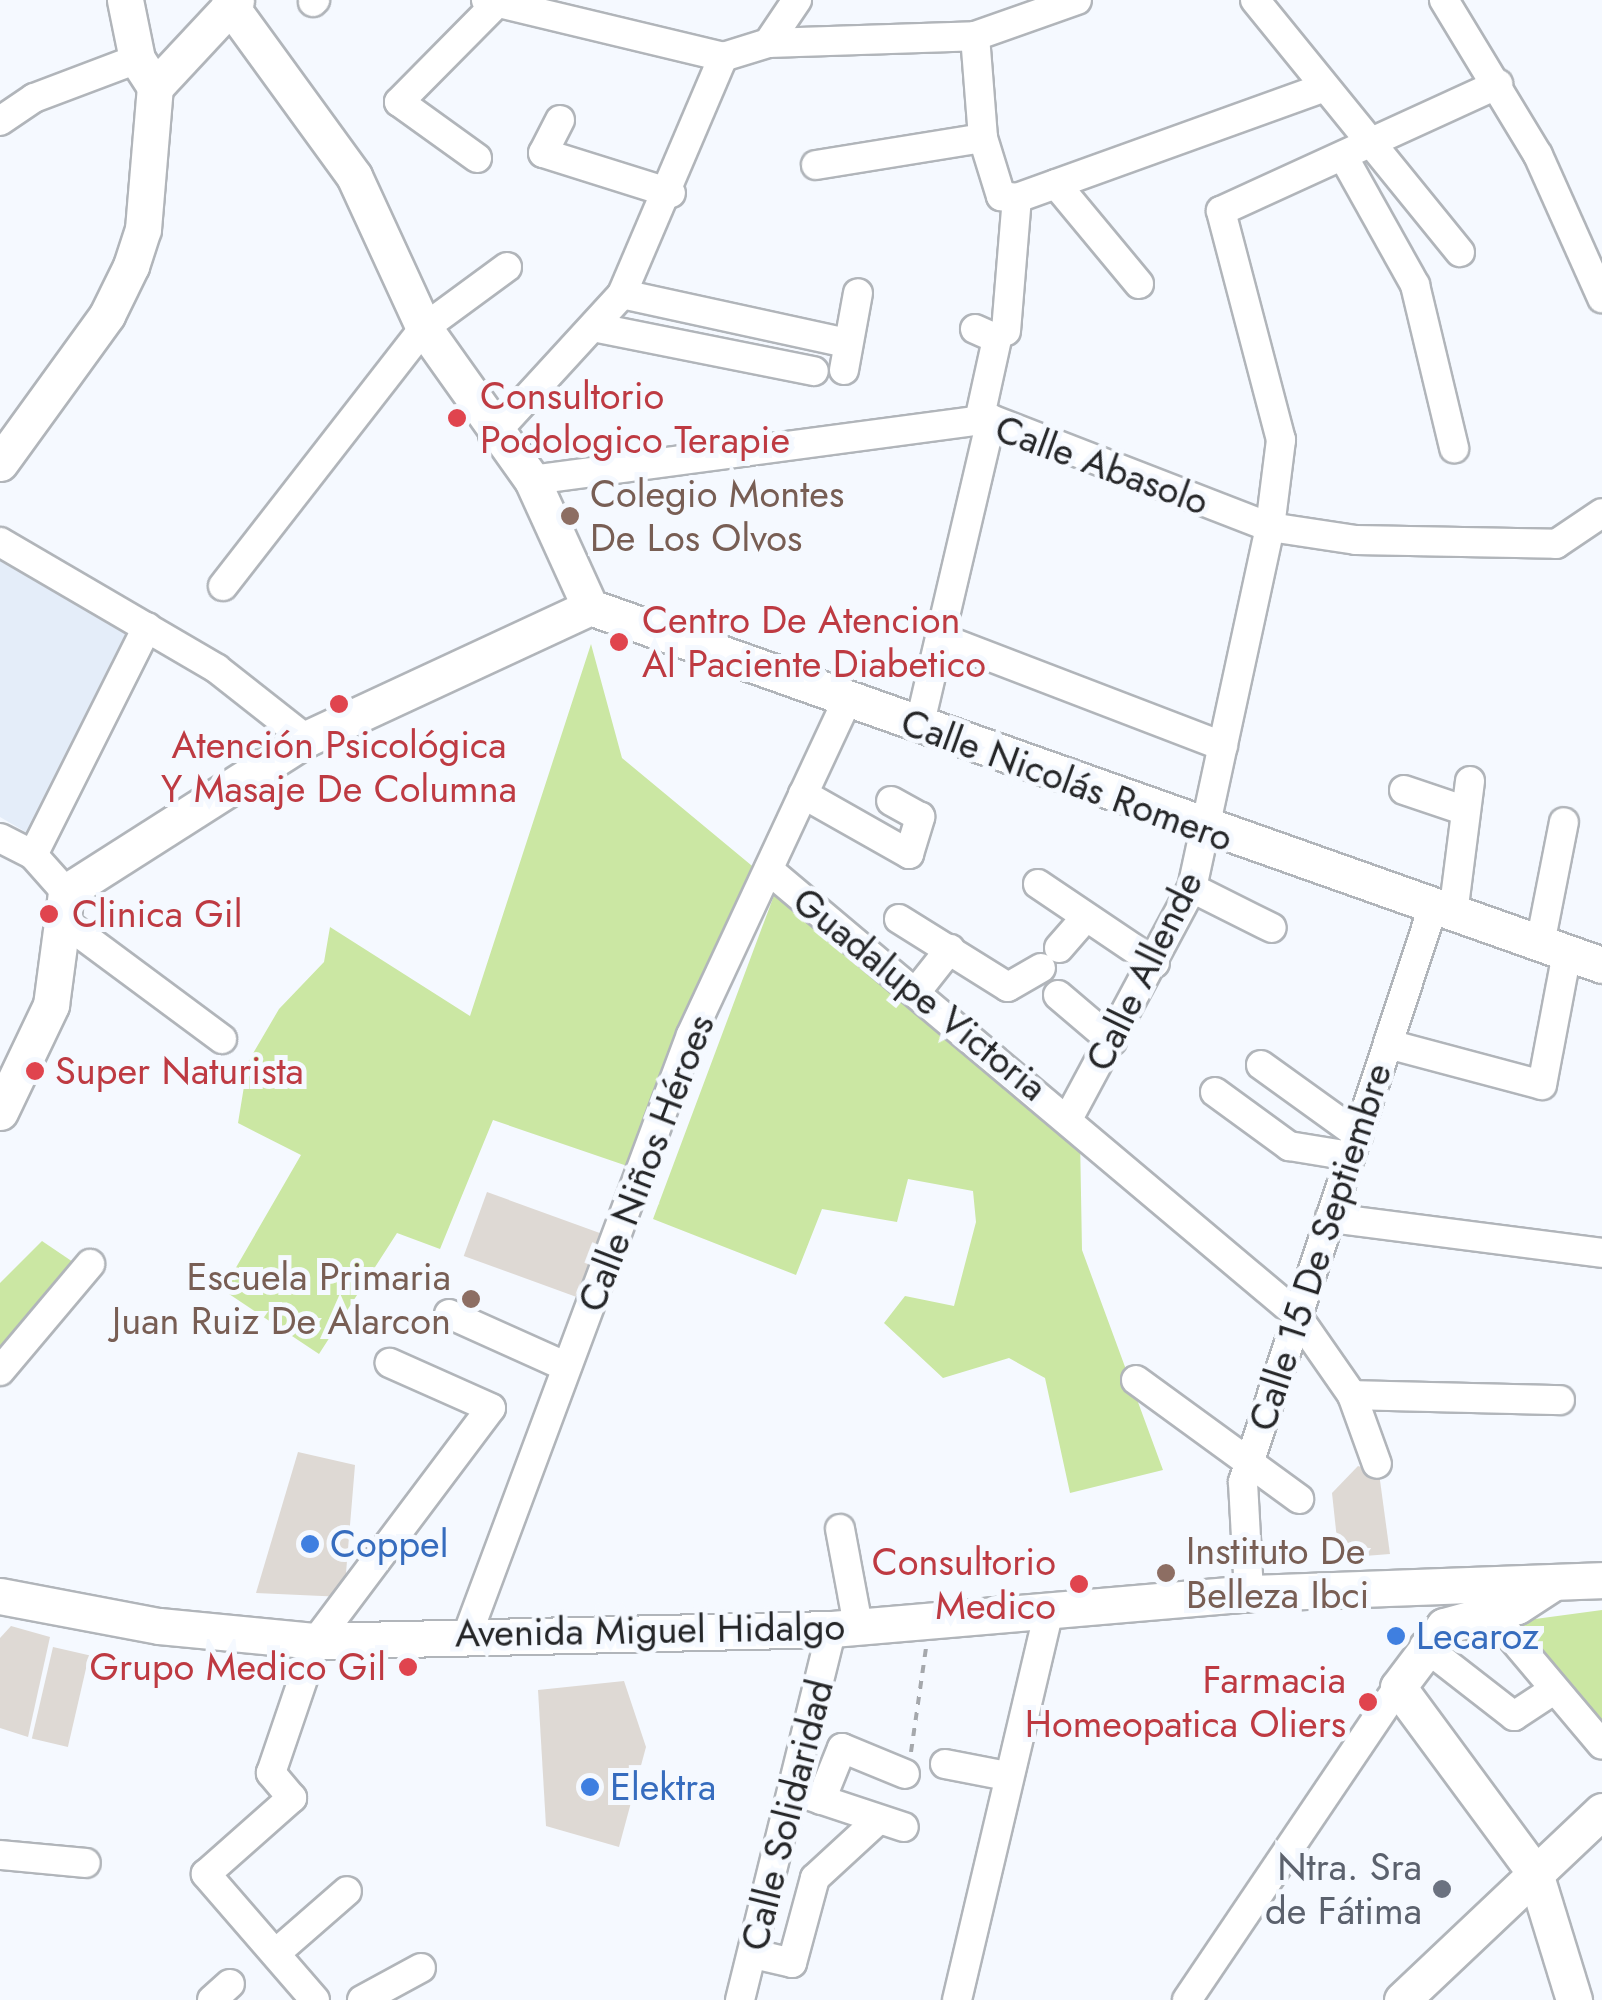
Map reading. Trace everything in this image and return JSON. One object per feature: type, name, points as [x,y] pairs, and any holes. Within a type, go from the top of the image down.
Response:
[{"type":"main road","points":[[0,463],[107,315],[143,229],[146,73],[125,0]]},
{"type":"main road","points":[[0,1112],[51,1006],[62,905],[306,739],[590,607],[532,480],[493,435],[424,328],[354,176],[232,2],[146,73]]},
{"type":"main road","name":"Calle Nicolás Romero","points":[[590,607],[1207,830],[1602,965]]},
{"type":"main road","name":"Avenida Miguel Hidalgo","points":[[0,1596],[159,1626],[316,1640],[846,1627],[1249,1593],[1602,1580]]},
{"type":"main road","points":[[1554,1582],[1492,1613],[1457,1620],[1424,1646],[1398,1686],[1536,1873],[1574,2000]]},
{"type":"main road","points":[[1402,2000],[1602,1812]]},
{"type":"street","points":[[768,43],[798,0]]},
{"type":"street","points":[[477,158],[399,102],[491,2],[723,57],[768,43],[975,36],[1077,0]]},
{"type":"street","points":[[1255,0],[1460,252]]},
{"type":"street","points":[[1444,0],[1498,84],[1602,298]]},
{"type":"street","points":[[975,36],[982,138],[992,188],[1017,198],[1323,88]]},
{"type":"street","points":[[493,435],[598,328],[622,294],[671,193],[723,57]]},
{"type":"street","points":[[0,121],[34,98],[146,73]]},
{"type":"street","points":[[1454,448],[1415,286],[1344,156],[1498,84]]},
{"type":"street","points":[[560,120],[543,154],[671,193]]},
{"type":"street","points":[[816,165],[982,138]]},
{"type":"street","name":"Calle Allende","points":[[1069,1117],[1192,888],[1270,527],[1281,440],[1221,211],[1344,156]]},
{"type":"street","points":[[1056,184],[1139,284]]},
{"type":"street","points":[[1006,331],[1017,198]]},
{"type":"street","points":[[223,586],[424,328],[507,267]]},
{"type":"street","points":[[622,294],[845,356],[858,293]]},
{"type":"street","points":[[598,328],[814,372]]},
{"type":"street","points":[[919,727],[985,420],[997,339],[975,329]]},
{"type":"street","name":"Calle Abasolo","points":[[532,480],[985,420],[1270,527],[1356,540],[1556,544],[1602,512]]},
{"type":"street","points":[[0,542],[217,669],[306,739]]},
{"type":"street","points":[[33,855],[147,627]]},
{"type":"street","points":[[941,638],[1223,746]]},
{"type":"street","name":"Calle Niños Héroes","points":[[468,1634],[692,1035],[846,702]]},
{"type":"street","name":"Calle 15 De Septiembre","points":[[1249,1593],[1242,1516],[1251,1457],[1295,1313],[1388,1044],[1443,911],[1470,781]]},
{"type":"street","points":[[1404,790],[1466,811]]},
{"type":"street","points":[[803,794],[909,854],[920,816],[891,800]]},
{"type":"street","points":[[1388,1044],[1542,1085],[1564,822]]},
{"type":"street","points":[[0,838],[33,855],[62,905],[222,1039]]},
{"type":"street","name":"Guadalupe Victoria","points":[[770,872],[1069,1117],[1295,1313],[1352,1396],[1376,1464]]},
{"type":"street","points":[[1038,884],[1154,964]]},
{"type":"street","points":[[1192,888],[1272,928]]},
{"type":"street","points":[[899,919],[1008,986],[1050,958],[1085,918]]},
{"type":"street","points":[[916,992],[950,949]]},
{"type":"street","points":[[1058,995],[1112,1041]]},
{"type":"street","points":[[1260,1065],[1354,1146]]},
{"type":"street","points":[[1216,1092],[1289,1146],[1354,1146]]},
{"type":"street","points":[[1330,1218],[1602,1253]]},
{"type":"street","points":[[0,1371],[90,1264]]},
{"type":"street","points":[[449,1314],[567,1367]]},
{"type":"street","points":[[316,2000],[206,1874],[292,1798],[271,1773],[316,1640],[491,1408],[390,1363]]},
{"type":"street","points":[[1136,1380],[1251,1457],[1299,1498]]},
{"type":"street","points":[[1352,1396],[1560,1400]]},
{"type":"street","points":[[840,1529],[846,1627]]},
{"type":"street","points":[[957,2000],[1049,1611]]},
{"type":"street","points":[[1492,1613],[1552,1691],[1602,1745]]},
{"type":"street","name":"Calle Solidaridad","points":[[740,2000],[809,1796],[846,1627]]},
{"type":"street","points":[[1424,1646],[1514,1716],[1552,1691]]},
{"type":"street","points":[[1187,2000],[1398,1686]]},
{"type":"street","points":[[754,1954],[792,1962],[815,1878],[890,1824],[809,1796],[842,1748],[904,1774]]},
{"type":"street","points":[[945,1764],[1007,1776]]},
{"type":"street","points":[[0,1855],[86,1863]]},
{"type":"street","points":[[276,1953],[347,1891]]},
{"type":"street","points":[[362,2000],[421,1968]]},
{"type":"path","points":[[904,1774],[926,1648]]},
{"type":"shaded area","points":[[0,548],[141,629],[36,838],[0,817]]},
{"type":"green space","points":[[591,644],[622,758],[757,870],[636,1169],[493,1120],[440,1249],[397,1233],[319,1354],[223,1290],[301,1155],[238,1123],[248,1062],[279,1009],[324,962],[330,927],[470,1016]]},
{"type":"green space","points":[[776,890],[1080,1137],[1082,1250],[1163,1470],[1070,1493],[1045,1378],[1009,1358],[943,1378],[884,1323],[905,1296],[954,1306],[976,1222],[973,1191],[908,1179],[897,1222],[822,1209],[796,1275],[653,1219]]},
{"type":"green space","points":[[42,1241],[73,1262],[0,1363],[0,1283]]},
{"type":"green space","points":[[1602,1610],[1602,1735],[1499,1624]]},
{"type":"building","points":[[487,1192],[610,1237],[587,1301],[464,1256]]},
{"type":"building","name":"Coppel","points":[[298,1452],[355,1465],[344,1597],[256,1593]]},
{"type":"building","points":[[1358,1466],[1379,1473],[1390,1554],[1339,1558],[1332,1493]]},
{"type":"building","points":[[11,1626],[50,1637],[28,1737],[0,1728],[0,1638]]},
{"type":"building","points":[[53,1647],[89,1655],[68,1747],[32,1739]]},
{"type":"building","name":"Elektra","points":[[624,1681],[646,1747],[619,1847],[546,1826],[538,1690]]},
{"type":"place","name":"Consultorio Podologico Terapie","points":[[457,418]]},
{"type":"place","name":"Colegio Montes De Los Olvos","points":[[570,516]]},
{"type":"place","name":"Centro De Atencion Al Paciente Diabetico","points":[[619,642]]},
{"type":"place","name":"Atención Psicológica Y Masaje De Columna","points":[[339,704]]},
{"type":"place","name":"Clinica Gil","points":[[49,914]]},
{"type":"place","name":"Super Naturista","points":[[35,1071]]},
{"type":"place","name":"Escuela Primaria Juan Ruiz De Alarcon","points":[[471,1299]]},
{"type":"place","name":"Coppel","points":[[310,1544]]},
{"type":"place","name":"Instituto De Belleza Ibci","points":[[1166,1573]]},
{"type":"place","name":"Consultorio Medico","points":[[1079,1584]]},
{"type":"place","name":"Lecaroz","points":[[1396,1636]]},
{"type":"place","name":"Grupo Medico Gil","points":[[408,1667]]},
{"type":"place","name":"Farmacia Homeopatica Oliers","points":[[1368,1702]]},
{"type":"place","name":"Elektra","points":[[590,1787]]},
{"type":"place","name":"Ntra. Sra de Fátima","points":[[1442,1889]]}]
